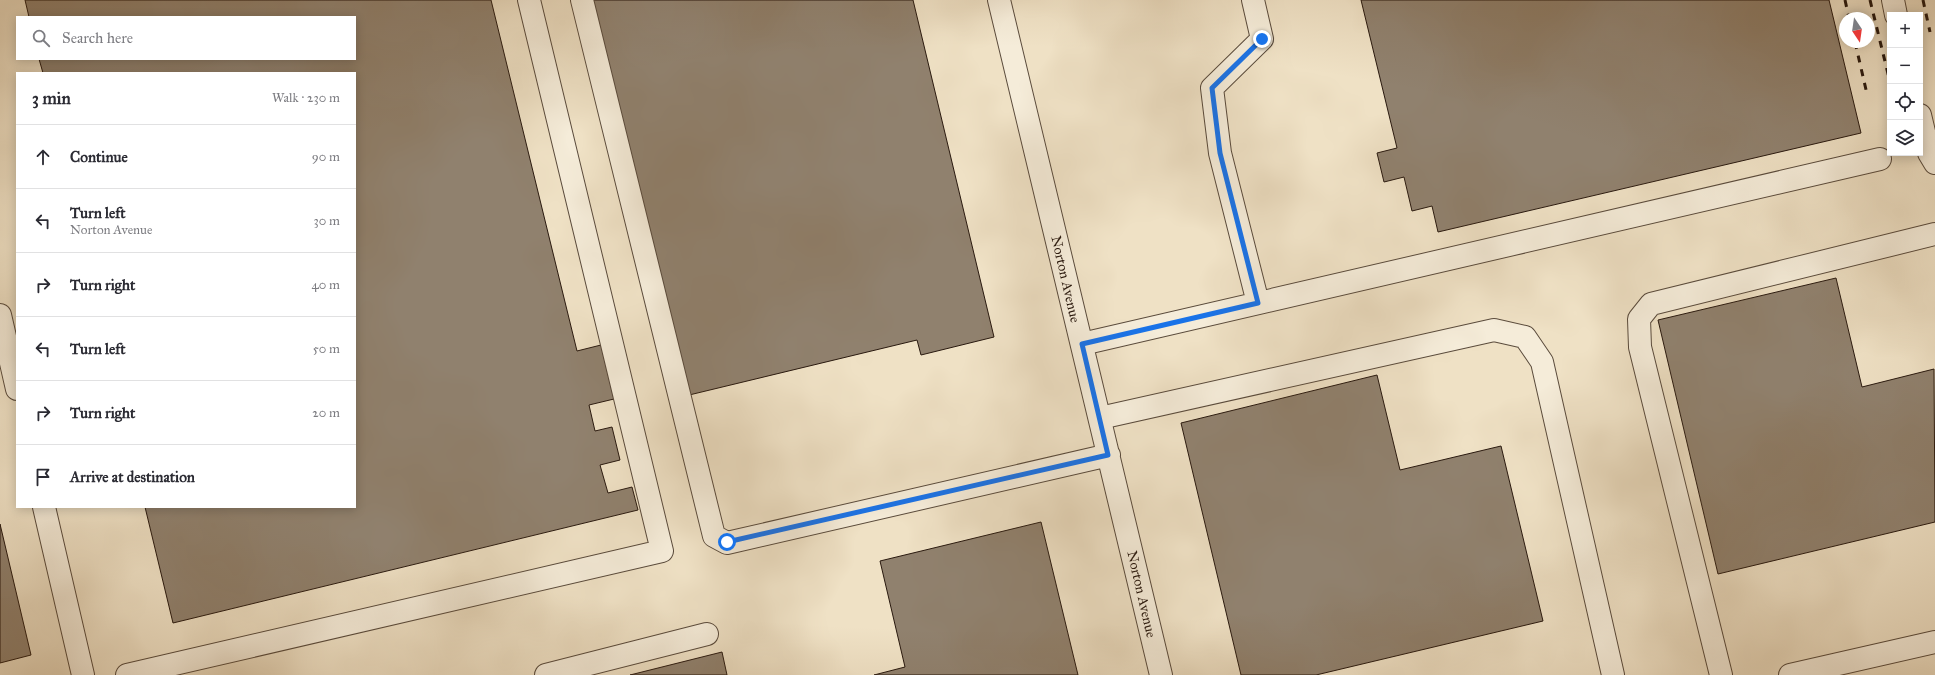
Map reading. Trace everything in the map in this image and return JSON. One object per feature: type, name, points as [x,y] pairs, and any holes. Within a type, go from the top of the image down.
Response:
[{"type":"street","points":[[127,675],[662,551],[529,0]]},
{"type":"street","points":[[582,0],[714,536],[727,542],[1108,455]]},
{"type":"street","name":"Norton Avenue","points":[[999,0],[1161,675]]},
{"type":"street","points":[[1252,0],[1262,39],[1212,88],[1220,153],[1258,303]]},
{"type":"street","points":[[1893,0],[1895,12]]},
{"type":"street","points":[[1921,120],[1929,153],[1935,162]]},
{"type":"street","points":[[1082,344],[1880,159]]},
{"type":"street","points":[[1721,675],[1640,347],[1639,319],[1650,304],[1935,234]]},
{"type":"street","points":[[0,315],[16,385]]},
{"type":"street","points":[[1100,418],[1494,330],[1525,337],[1542,362],[1613,675]]},
{"type":"street","points":[[44,508],[83,675]]},
{"type":"street","points":[[546,675],[707,634]]},
{"type":"street","points":[[1790,675],[1850,669],[1935,642]]},
{"type":"building","points":[[25,0],[491,0],[577,351],[601,345],[614,399],[589,405],[595,431],[612,427],[620,460],[600,465],[608,493],[632,487],[638,510],[173,623],[145,508],[356,508],[356,72],[43,72],[39,60],[356,60],[356,16],[29,16]]},
{"type":"building","points":[[589,0],[913,0],[994,337],[921,355],[917,340],[685,396]]},
{"type":"building","points":[[1361,0],[1829,0],[1839,42],[1839,48],[1841,48],[1861,133],[1438,232],[1432,206],[1412,211],[1404,177],[1384,182],[1377,153],[1397,148]]},
{"type":"building","points":[[1836,278],[1862,387],[1934,369],[1935,522],[1718,574],[1658,320]]},
{"type":"building","points":[[1377,375],[1400,470],[1501,446],[1543,621],[1316,675],[1241,675],[1181,423]]},
{"type":"building","points":[[1041,522],[1078,675],[874,675],[905,667],[880,561]]},
{"type":"building","points":[[0,524],[31,655],[0,663]]},
{"type":"building","points":[[722,652],[727,675],[630,675]]},
{"type":"railway","points":[[1845,0],[1848,12]]},
{"type":"railway","points":[[1870,0],[1887,70]]},
{"type":"railway","points":[[1923,0],[1930,32]]},
{"type":"railway","points":[[1856,48],[1867,94]]},
{"type":"route","points":[[727,542],[1108,455],[1082,344],[1258,303],[1220,153],[1212,88],[1262,39]]}]
